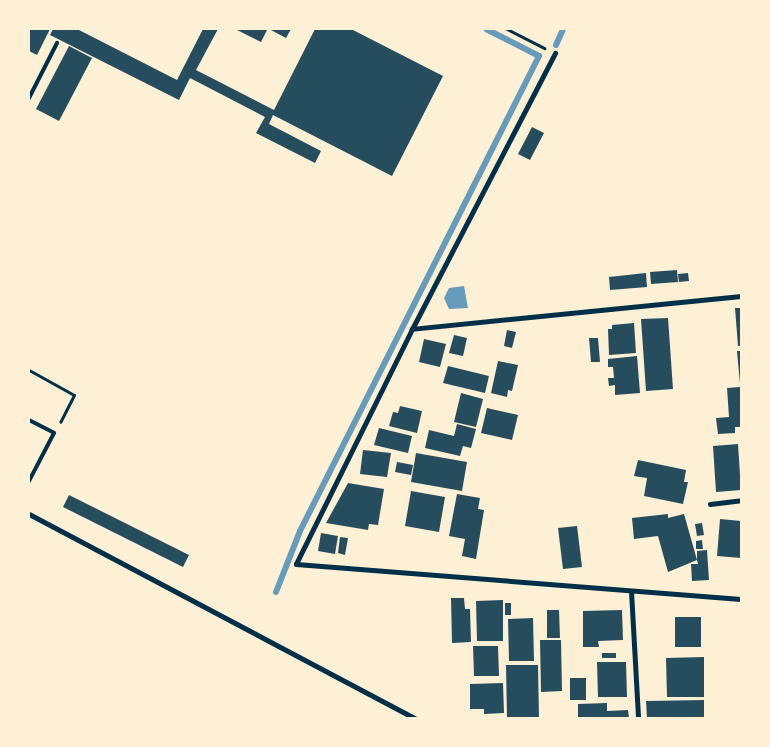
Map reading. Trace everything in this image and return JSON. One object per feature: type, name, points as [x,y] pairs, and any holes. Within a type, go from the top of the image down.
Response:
[{"type":"street","points":[[555,53],[412,329],[296,564],[631,592],[741,599]]},
{"type":"street","points":[[412,329],[741,296]]},
{"type":"street","points":[[710,504],[741,500]]},
{"type":"street","points":[[29,514],[415,718]]},
{"type":"street","points":[[631,592],[638,718]]},
{"type":"lane","points":[[29,98],[57,43]]},
{"type":"lane","points":[[29,420],[54,433],[29,481]]},
{"type":"path","points":[[507,29],[555,53]]},
{"type":"path","points":[[29,370],[74,394],[54,433]]},
{"type":"water","points":[[464,286],[468,308],[449,309],[444,298],[449,288]]},
{"type":"building","points":[[29,29],[50,29],[37,55],[29,51]]},
{"type":"building","points":[[53,29],[77,29],[177,80],[203,29],[218,29],[196,70],[274,110],[315,29],[351,29],[443,76],[392,176],[273,115],[269,124],[321,151],[315,163],[256,133],[265,117],[190,78],[179,100],[50,35]]},
{"type":"building","points":[[235,29],[265,29],[267,30],[261,42]]},
{"type":"building","points":[[269,29],[291,29],[286,38]]},
{"type":"building","points":[[69,46],[92,58],[59,121],[36,109]]},
{"type":"building","points":[[532,127],[544,133],[530,160],[518,154]]},
{"type":"building","points":[[677,270],[678,282],[651,284],[650,272]]},
{"type":"building","points":[[646,273],[647,287],[610,290],[609,277]]},
{"type":"building","points":[[688,273],[689,281],[679,282],[678,274]]},
{"type":"building","points":[[735,308],[741,308],[741,346],[738,346]]},
{"type":"building","points":[[668,318],[673,389],[646,391],[641,319]]},
{"type":"building","points":[[634,323],[636,353],[609,355],[608,329],[612,329],[612,325]]},
{"type":"building","points":[[507,330],[516,332],[512,348],[504,346]]},
{"type":"building","points":[[454,335],[467,338],[463,356],[449,353]]},
{"type":"building","points":[[589,338],[598,338],[600,362],[591,362]]},
{"type":"building","points":[[424,339],[446,344],[440,367],[419,362]]},
{"type":"building","points":[[737,351],[741,351],[741,384],[740,384]]},
{"type":"building","points":[[637,356],[640,393],[615,395],[615,385],[609,386],[608,378],[614,378],[613,367],[608,367],[608,359]]},
{"type":"building","points":[[498,361],[518,365],[512,391],[508,390],[507,397],[491,393]]},
{"type":"building","points":[[448,366],[489,376],[485,393],[443,383]]},
{"type":"building","points":[[740,387],[741,427],[735,427],[735,433],[718,434],[716,418],[729,417],[727,388]]},
{"type":"building","points":[[461,393],[483,399],[476,427],[454,422]]},
{"type":"building","points":[[400,406],[422,411],[417,433],[389,426],[393,412],[398,413]]},
{"type":"building","points":[[487,408],[518,415],[512,440],[481,433]]},
{"type":"building","points":[[457,424],[476,429],[471,448],[463,446],[460,456],[425,448],[429,430],[454,436]]},
{"type":"building","points":[[379,428],[412,436],[408,453],[374,445]]},
{"type":"building","points":[[738,444],[741,490],[716,492],[713,446]]},
{"type":"building","points":[[363,450],[391,453],[387,477],[360,474]]},
{"type":"building","points":[[416,453],[467,462],[462,491],[411,482]]},
{"type":"building","points":[[638,460],[686,470],[684,482],[688,482],[683,504],[644,496],[647,478],[634,476]]},
{"type":"building","points":[[397,462],[413,465],[411,475],[395,472]]},
{"type":"building","points":[[348,483],[384,489],[378,525],[369,524],[368,530],[326,523]]},
{"type":"building","points":[[411,491],[445,497],[439,532],[405,526]]},
{"type":"building","points":[[457,494],[480,498],[478,509],[484,510],[476,559],[462,556],[465,539],[449,536]]},
{"type":"building","points":[[69,495],[189,555],[183,567],[63,507]]},
{"type":"building","points":[[668,514],[668,518],[684,514],[697,560],[668,572],[658,536],[634,539],[632,518]]},
{"type":"building","points":[[720,519],[741,521],[741,558],[717,556]]},
{"type":"building","points":[[702,523],[704,535],[697,536],[695,524]]},
{"type":"building","points":[[577,526],[582,567],[563,569],[558,528]]},
{"type":"building","points":[[321,533],[338,536],[335,554],[318,551]]},
{"type":"building","points":[[340,537],[348,538],[345,555],[338,553]]},
{"type":"building","points":[[702,540],[703,549],[696,549],[696,541]]},
{"type":"building","points":[[707,550],[709,580],[692,581],[691,564],[698,564],[697,551]]},
{"type":"building","points":[[451,598],[464,598],[465,609],[470,609],[471,642],[452,643]]},
{"type":"building","points":[[503,600],[503,641],[477,641],[476,601]]},
{"type":"building","points":[[505,603],[511,603],[511,615],[505,615]]},
{"type":"building","points":[[547,610],[559,610],[560,638],[547,638]]},
{"type":"building","points":[[622,610],[623,640],[598,641],[599,647],[583,647],[583,611]]},
{"type":"building","points":[[675,617],[701,617],[701,647],[675,647]]},
{"type":"building","points":[[533,618],[534,661],[509,661],[508,619]]},
{"type":"building","points":[[540,640],[561,640],[562,691],[541,692]]},
{"type":"building","points":[[473,646],[498,646],[499,676],[474,676]]},
{"type":"building","points":[[602,653],[616,653],[616,658],[602,658]]},
{"type":"building","points":[[704,657],[704,697],[667,697],[666,658]]},
{"type":"building","points":[[597,662],[626,662],[627,697],[598,697]]},
{"type":"building","points":[[506,665],[538,665],[539,718],[507,718]]},
{"type":"building","points":[[570,678],[586,678],[586,700],[570,700]]},
{"type":"building","points":[[503,683],[504,713],[484,714],[484,709],[470,709],[470,684]]},
{"type":"building","points":[[704,700],[704,718],[647,718],[646,701]]},
{"type":"building","points":[[607,703],[607,711],[628,710],[629,718],[578,718],[578,704]]},
{"type":"waterway","points":[[276,592],[300,531],[539,56],[486,29]]},
{"type":"waterway","points":[[556,45],[563,29]]}]
